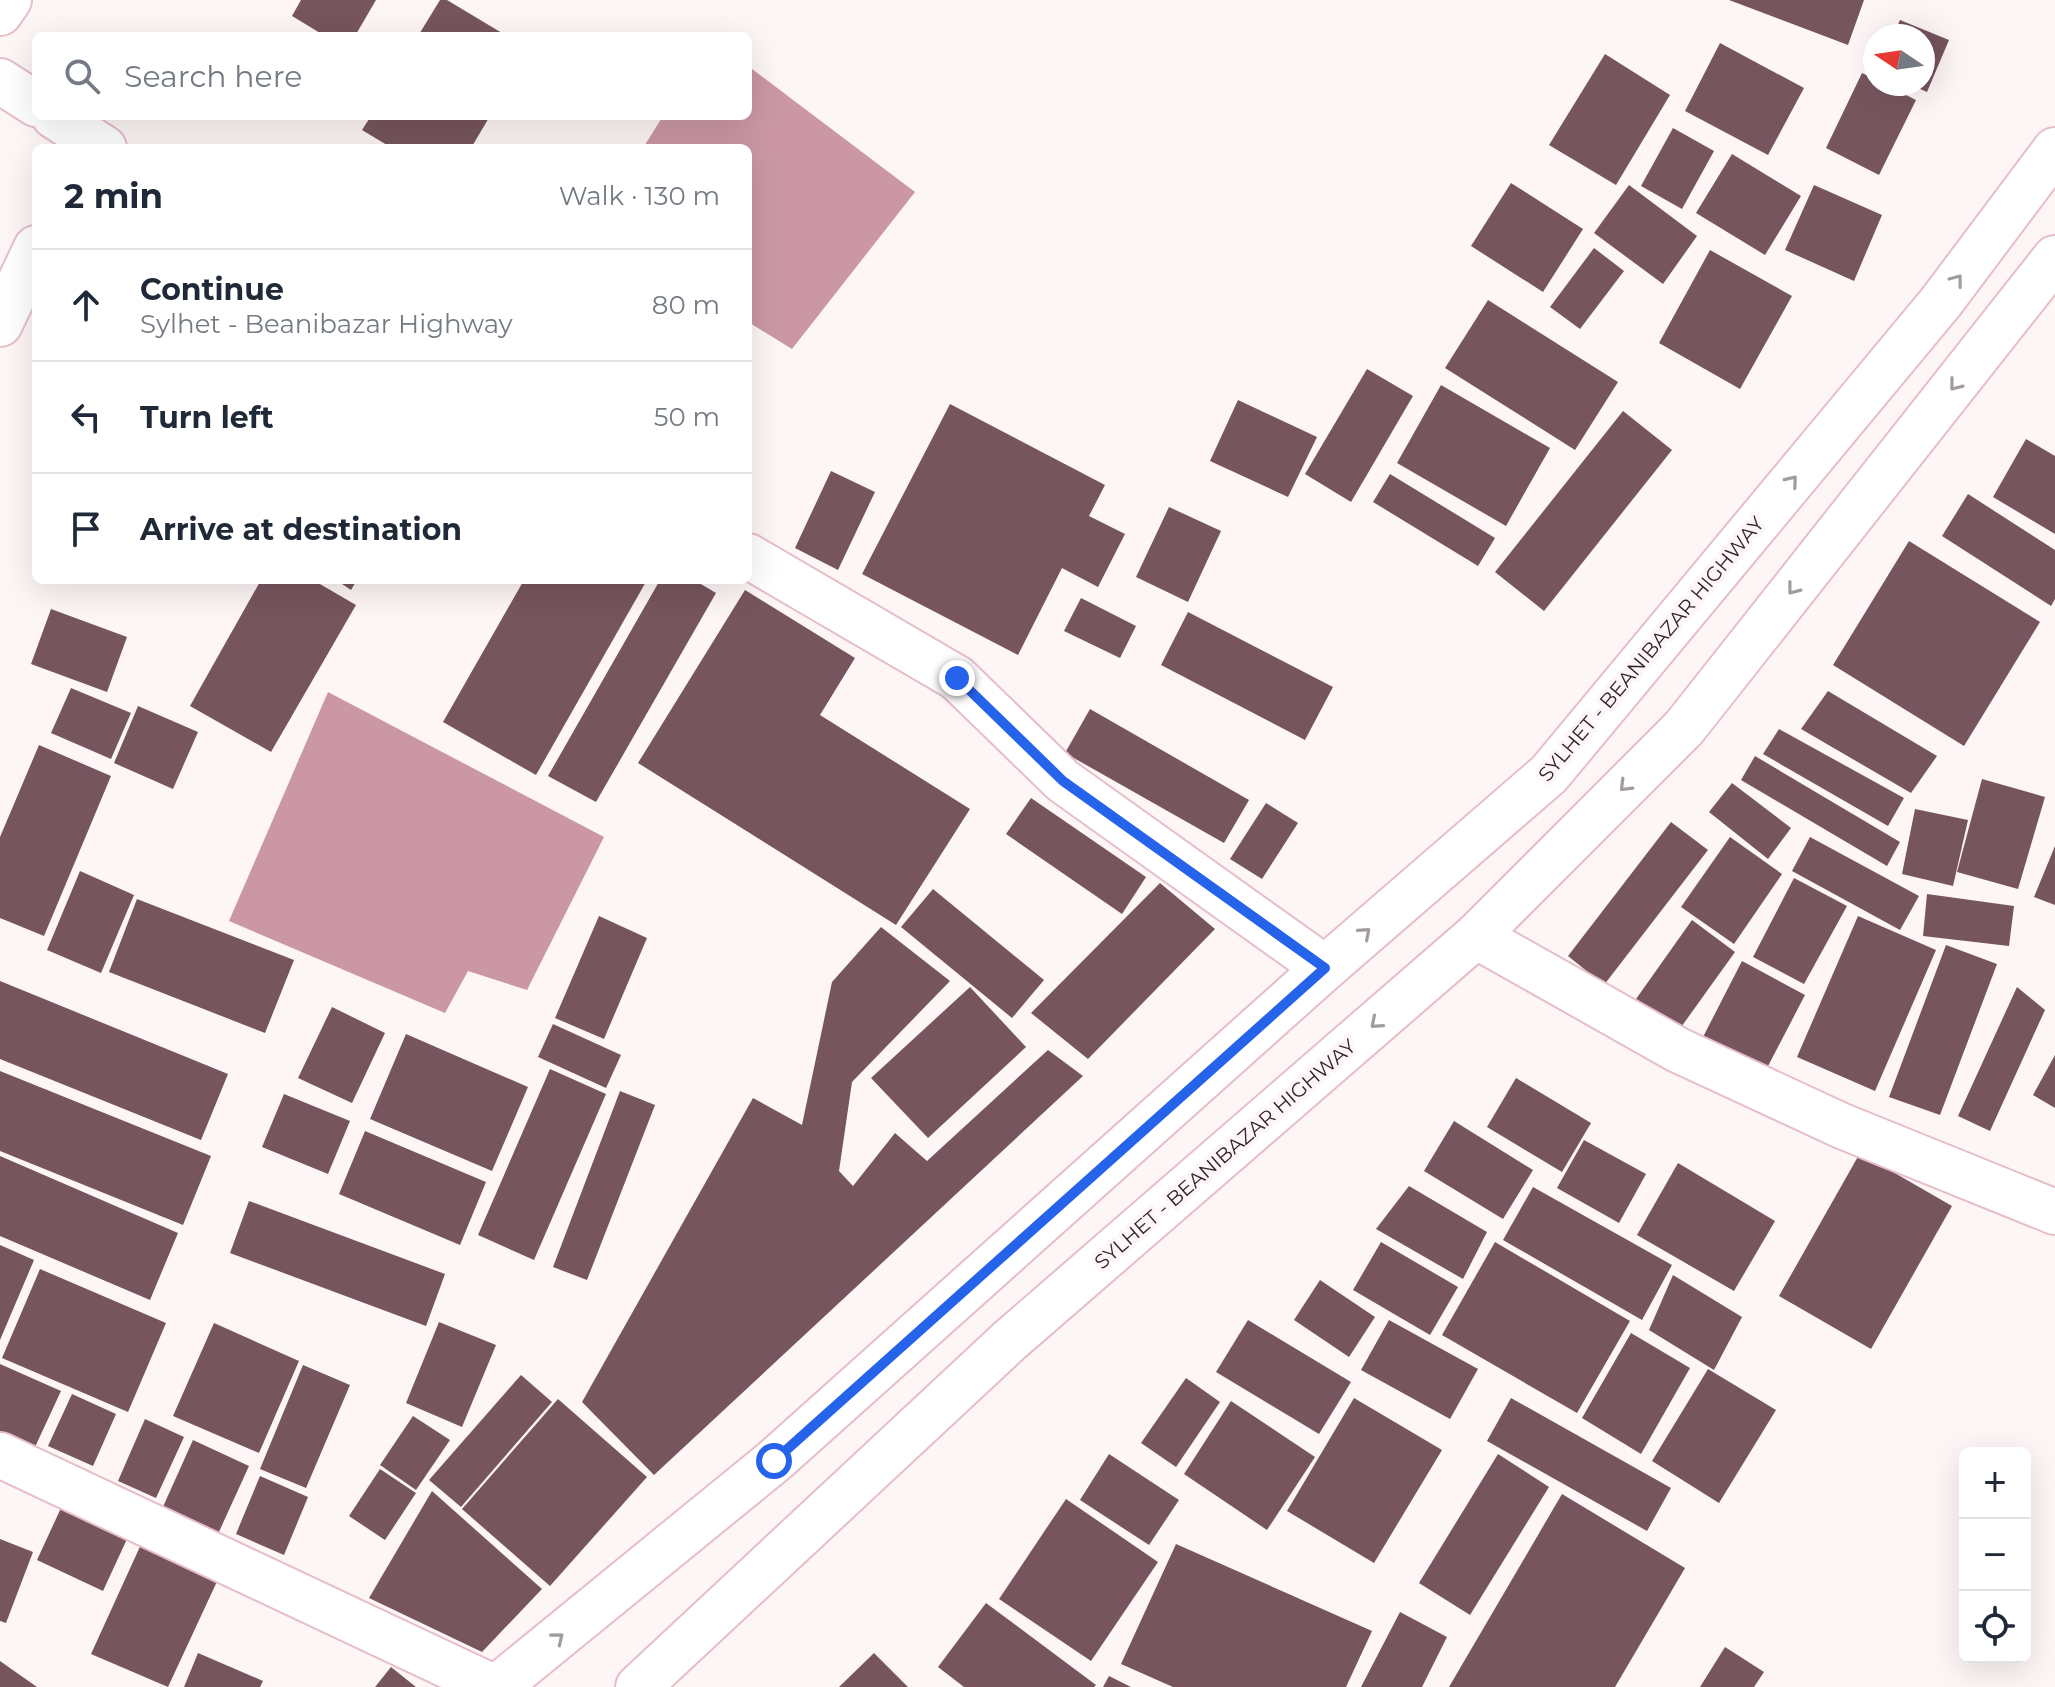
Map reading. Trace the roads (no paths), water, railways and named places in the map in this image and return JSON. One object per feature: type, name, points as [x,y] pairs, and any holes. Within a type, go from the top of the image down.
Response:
[{"type":"main road","points":[[0,13],[9,0]]},
{"type":"main road","points":[[0,81],[32,101]]},
{"type":"main road","name":"SYLHET - BEANIBAZAR HIGHWAY","points":[[495,1687],[774,1461],[1325,968],[1549,774],[1941,302],[2055,150]]},
{"type":"main road","points":[[0,324],[32,256]]},
{"type":"main road","name":"SYLHET - BEANIBAZAR HIGHWAY","points":[[638,1687],[1009,1341],[1476,936],[1684,728],[2055,258]]},
{"type":"main road","points":[[752,558],[957,678],[1063,781],[1325,968]]},
{"type":"main road","points":[[1476,936],[1678,1050],[1842,1126],[2055,1212]]},
{"type":"main road","points":[[0,1455],[495,1687]]}]
